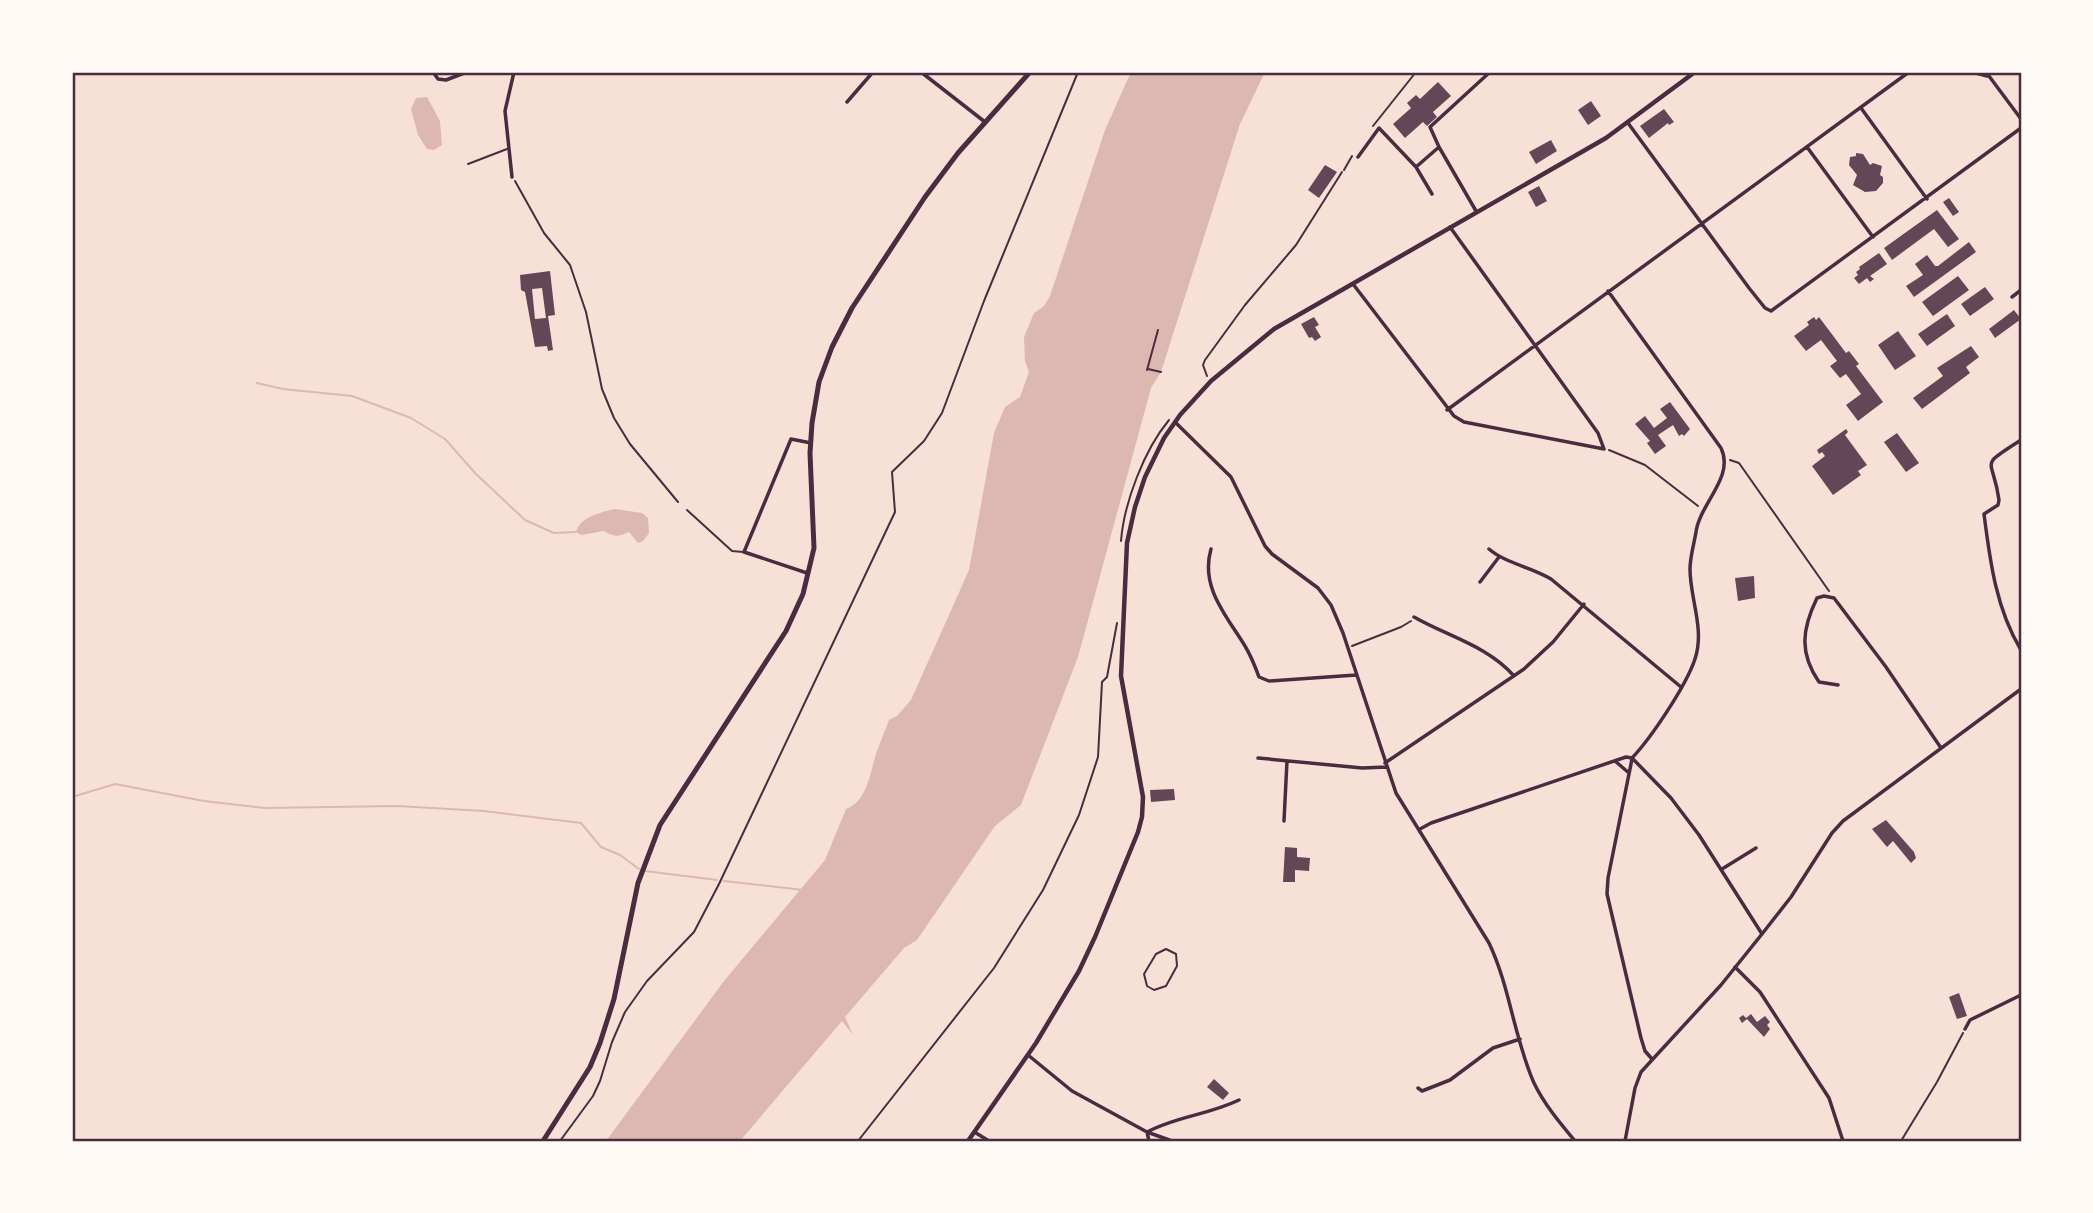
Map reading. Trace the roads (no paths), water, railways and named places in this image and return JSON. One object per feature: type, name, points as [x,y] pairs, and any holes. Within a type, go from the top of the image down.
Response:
[{"type":"main road","points":[[543,1141],[590,1067],[600,1043],[614,999],[640,875],[660,825],[786,631],[803,594],[809,574],[815,527],[811,443],[814,407],[819,382],[839,333],[925,197],[958,153],[1030,72]]},
{"type":"main road","points":[[968,1141],[1043,1032],[1089,951],[1142,817],[1141,784],[1121,676],[1127,543],[1145,477],[1164,438],[1211,381],[1269,333],[1628,123],[1695,72]]},
{"type":"street","points":[[433,72],[438,79],[446,80],[467,72]]},
{"type":"street","points":[[512,177],[505,111],[514,72]]},
{"type":"street","points":[[847,102],[873,72]]},
{"type":"street","points":[[921,72],[985,122]]},
{"type":"street","points":[[1476,211],[1430,127],[1490,72]]},
{"type":"street","points":[[1447,410],[1909,72]]},
{"type":"street","points":[[1972,72],[1989,77]]},
{"type":"street","points":[[1986,72],[2021,119]]},
{"type":"street","points":[[1861,108],[1927,199]]},
{"type":"street","points":[[1628,123],[1758,300],[1771,311],[2021,128]]},
{"type":"street","points":[[1358,157],[1379,128],[1416,167],[1432,194]]},
{"type":"street","points":[[1416,167],[1439,147]]},
{"type":"street","points":[[1807,147],[1873,237]]},
{"type":"street","points":[[1353,284],[1447,410],[1464,422],[1604,449],[1598,433],[1450,227]]},
{"type":"street","points":[[2012,297],[2021,290]]},
{"type":"street","points":[[1608,291],[1726,458],[1722,477],[1696,526],[1690,568],[1698,620],[1695,659],[1681,687],[1632,758],[1606,894],[1640,1038],[1645,1051],[1652,1059]]},
{"type":"street","points":[[1175,422],[1231,477],[1265,546],[1326,597],[1348,647],[1396,793],[1494,952],[1535,1084],[1575,1141]]},
{"type":"street","points":[[809,574],[744,552],[791,439],[811,443]]},
{"type":"street","points":[[2021,440],[1992,458],[1989,465],[1999,500],[1998,505],[1984,514],[2001,606],[2021,650]]},
{"type":"street","points":[[1211,549],[1208,561],[1213,596],[1246,648],[1259,677],[1269,681],[1356,675]]},
{"type":"street","points":[[1489,549],[1499,557],[1539,571],[1584,604],[1681,687]]},
{"type":"street","points":[[1480,582],[1499,557]]},
{"type":"street","points":[[1838,685],[1819,682],[1810,668],[1804,642],[1808,617],[1817,598],[1824,596],[1834,598],[1886,667],[1941,748]]},
{"type":"street","points":[[1258,758],[1362,768],[1386,765],[1541,655],[1584,604]]},
{"type":"street","points":[[1414,617],[1482,651],[1514,676]]},
{"type":"street","points":[[1625,1141],[1638,1080],[1652,1059],[1762,934],[1843,821],[2021,689]]},
{"type":"street","points":[[1420,829],[1626,757],[1632,758],[1671,798],[1722,869],[1762,934]]},
{"type":"street","points":[[1284,821],[1287,761]]},
{"type":"street","points":[[1615,761],[1629,773]]},
{"type":"street","points":[[1722,869],[1756,848]]},
{"type":"street","points":[[1735,967],[1760,992],[1829,1098],[1843,1141]]},
{"type":"street","points":[[1965,1029],[1970,1020],[2021,995]]},
{"type":"street","points":[[1418,1088],[1422,1091],[1450,1080],[1493,1048],[1520,1039]]},
{"type":"street","points":[[1028,1054],[1072,1091],[1147,1132],[1172,1141]]},
{"type":"street","points":[[1147,1132],[1179,1118],[1219,1110],[1239,1100]]},
{"type":"street","points":[[1147,1132],[1149,1141]]},
{"type":"street","points":[[976,1133],[989,1141]]},
{"type":"lane","points":[[468,164],[508,149]]},
{"type":"lane","points":[[1207,376],[1203,365],[1205,360],[1245,305],[1296,245],[1342,172]]},
{"type":"lane","points":[[687,510],[732,551],[744,552]]},
{"type":"waterway","points":[[257,383],[283,389],[352,396],[411,418],[445,439],[476,474],[525,520],[554,533],[576,532]]},
{"type":"waterway","points":[[72,797],[115,784],[204,801],[265,808],[397,806],[484,811],[581,823],[601,847],[620,855],[639,869]]},
{"type":"waterway","points":[[645,871],[717,880]]},
{"type":"waterway","points":[[724,881],[803,890]]}]
